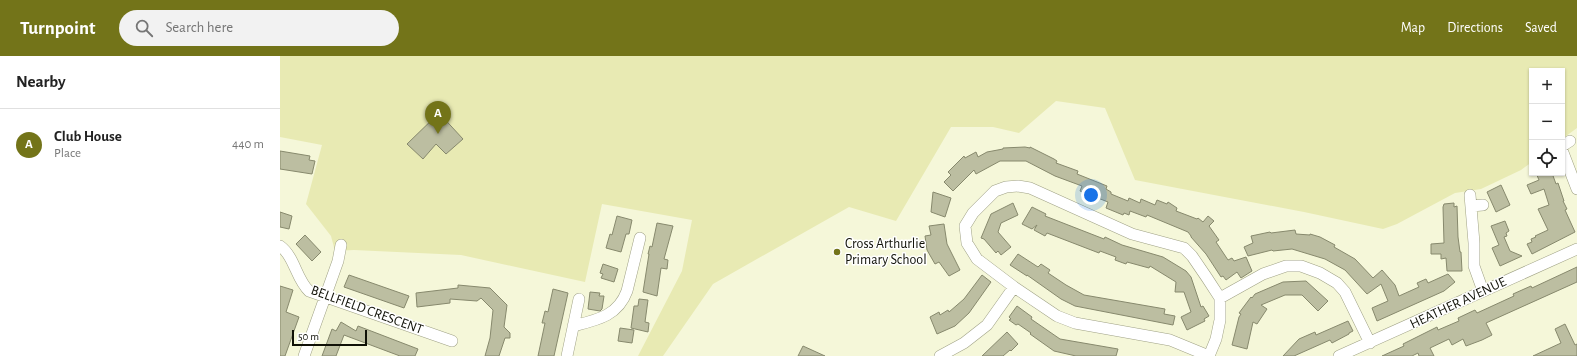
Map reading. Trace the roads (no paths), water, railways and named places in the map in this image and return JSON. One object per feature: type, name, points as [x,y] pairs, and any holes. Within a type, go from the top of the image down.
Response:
[{"type":"street","points":[[1565,158],[1577,189]]},
{"type":"street","points":[[1018,186],[1030,188],[1132,234],[1184,248],[1192,256],[1208,278],[1220,298],[1220,320],[1216,339],[1209,356],[1170,340],[1076,323],[1057,316],[976,259],[967,243],[965,226],[973,213],[995,191],[1006,187],[1018,186]]},
{"type":"street","points":[[1470,195],[1474,266],[1483,291]]},
{"type":"street","points":[[1471,206],[1483,205]]},
{"type":"street","points":[[573,326],[604,318],[619,306],[627,291],[640,238]]},
{"type":"street","points":[[304,356],[338,261],[341,245]]},
{"type":"street","name":"BELLFIELD CRESCENT","points":[[280,246],[288,254],[304,287],[310,291],[452,341]]},
{"type":"street","name":"HEATHER AVENUE","points":[[1340,356],[1577,249]]},
{"type":"street","points":[[1220,298],[1263,274],[1286,266],[1301,266],[1320,272],[1337,283],[1345,292],[1370,343]]},
{"type":"street","points":[[941,356],[964,343],[987,326],[1014,287]]},
{"type":"street","points":[[567,356],[579,299]]},
{"type":"place","name":"Club House","points":[[438,134]]},
{"type":"place","name":"Cross Arthurlie Primary School","points":[[837,252]]}]
